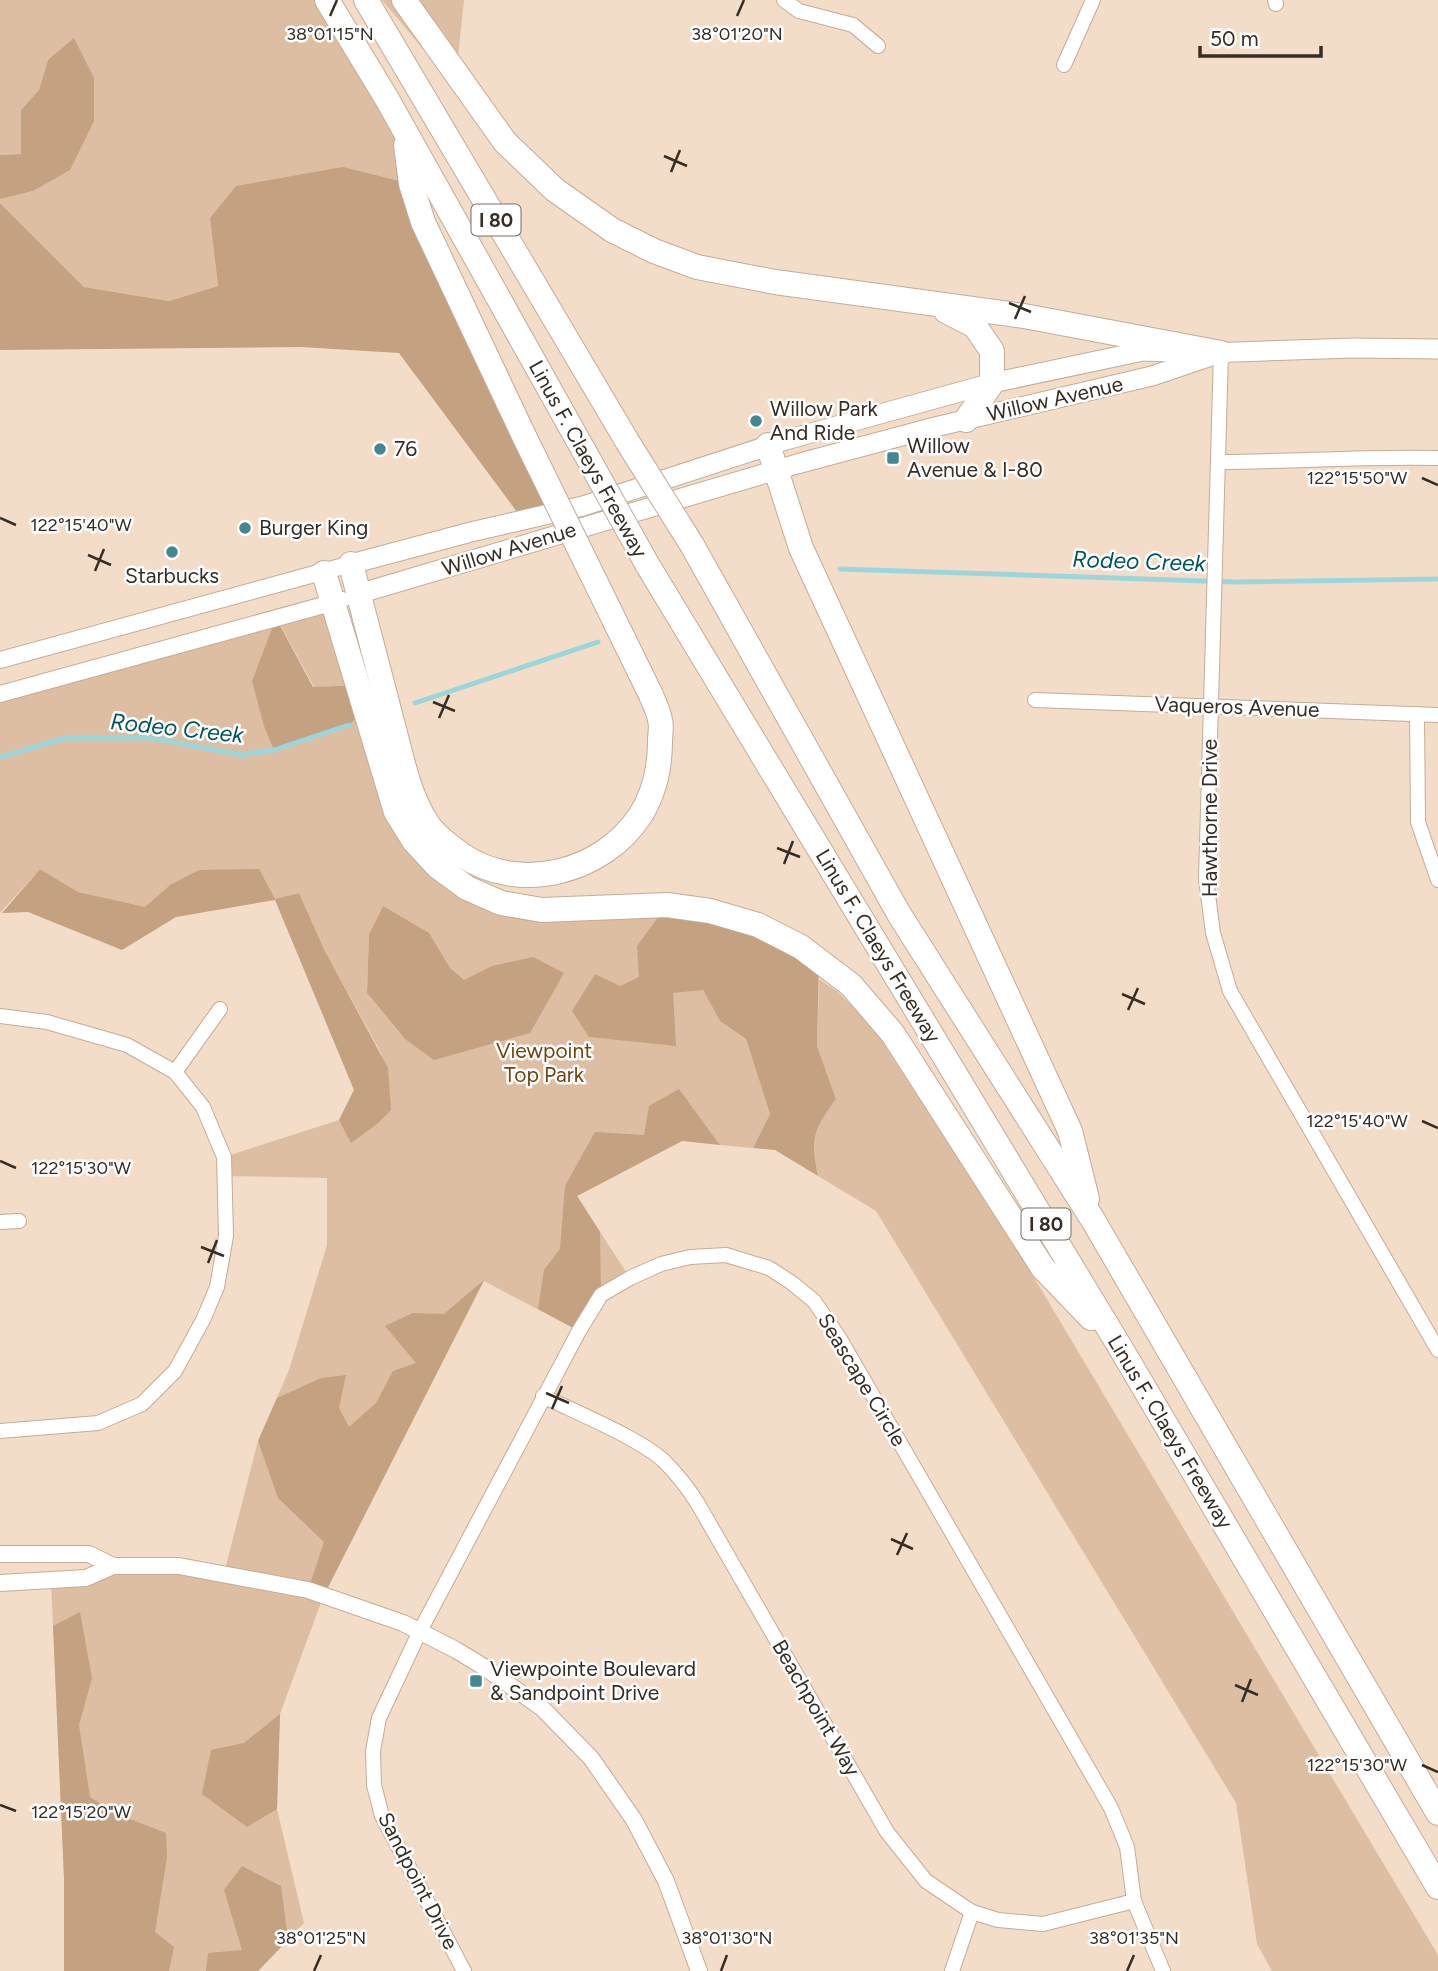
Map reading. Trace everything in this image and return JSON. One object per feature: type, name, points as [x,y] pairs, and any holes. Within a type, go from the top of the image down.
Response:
[{"type":"highway","name":"Linus F. Claeys Freeway","points":[[327,0],[387,99],[647,564],[1123,1352],[1438,1887]]},
{"type":"highway","name":"Linus F. Claeys Freeway","points":[[366,0],[692,545],[899,914],[1093,1220],[1438,1813]]},
{"type":"highway","points":[[404,0],[505,142],[555,190],[612,230],[654,251],[697,267],[775,282],[1024,316],[1221,353]]},
{"type":"highway","points":[[351,564],[410,787],[428,824],[449,846],[477,865],[506,874],[542,875],[574,867],[601,854],[625,835],[641,815],[655,784],[660,756],[660,719],[651,695],[422,222],[411,184],[405,134]]},
{"type":"highway","points":[[930,303],[975,326],[992,351],[992,383],[966,421]]},
{"type":"highway","points":[[768,445],[800,548],[1070,1131],[1093,1220]]},
{"type":"highway","points":[[324,573],[396,812],[414,841],[437,866],[467,888],[501,903],[542,910],[667,905],[710,911],[758,925],[801,947],[851,985],[893,1034],[1043,1268],[1123,1352]]},
{"type":"main road","name":"Willow Avenue","points":[[351,564],[583,506],[768,445],[992,383],[1143,351],[1221,353],[1353,348],[1438,349]]},
{"type":"main road","name":"Willow Avenue","points":[[358,594],[776,471],[1152,376],[1221,353]]},
{"type":"street","points":[[783,0],[799,11],[853,25],[878,46]]},
{"type":"street","points":[[1064,65],[1093,0]]},
{"type":"street","name":"Hawthorne Drive","points":[[1221,353],[1206,879],[1213,933],[1230,991],[1438,1350]]},
{"type":"street","points":[[1218,462],[1294,462],[1370,457],[1438,458]]},
{"type":"street","name":"Willow Avenue","points":[[0,660],[351,564]]},
{"type":"street","name":"Willow Avenue","points":[[0,694],[358,594]]},
{"type":"street","name":"Vaqueros Avenue","points":[[1035,700],[1438,715]]},
{"type":"street","points":[[1417,714],[1418,822],[1438,880]]},
{"type":"street","points":[[175,1072],[220,1009]]},
{"type":"street","points":[[0,1016],[47,1023],[127,1045],[175,1072],[203,1107],[223,1157],[226,1236],[217,1287],[203,1320],[175,1371],[142,1404],[98,1423],[0,1432]]},
{"type":"street","points":[[0,1222],[19,1221]]},
{"type":"street","name":"Seascape Circle","points":[[420,1631],[543,1396],[601,1295],[661,1264],[690,1257],[726,1255],[769,1268],[814,1301],[840,1339],[1111,1808],[1127,1847],[1134,1901],[1163,1971]]},
{"type":"street","name":"Beachpoint Way","points":[[543,1396],[637,1443],[662,1459],[681,1478],[887,1832],[926,1881],[972,1912],[998,1920],[1044,1924],[1134,1901]]},
{"type":"street","points":[[0,1554],[89,1554],[114,1566]]},
{"type":"street","points":[[0,1583],[86,1578],[114,1566],[179,1566],[308,1590],[420,1631],[484,1667],[542,1708],[590,1758],[634,1820],[666,1881],[699,1971]]},
{"type":"street","name":"Sandpoint Drive","points":[[420,1631],[379,1718],[373,1751],[374,1785],[383,1816],[464,1971]]},
{"type":"street","points":[[952,1971],[972,1912]]},
{"type":"green space","points":[[0,0],[327,0],[387,99],[411,184],[210,218],[218,286],[169,301],[84,287],[0,203],[0,199],[33,191],[48,60],[39,90],[21,110],[21,154],[0,155]]},
{"type":"green space","points":[[382,0],[464,0],[455,86],[454,86]]},
{"type":"green space","name":"Viewpoint Top Park","points":[[333,603],[357,685],[314,687],[277,619],[252,681],[365,710],[414,841],[501,903],[667,905],[703,990],[720,1021],[746,1039],[770,1114],[753,1148],[720,1145],[680,1091],[682,1141],[577,1196],[630,1278],[601,1295],[579,1331],[484,1281],[323,1597],[280,1714],[277,1809],[304,1923],[258,1971],[64,1971],[64,1877],[51,1580],[114,1566],[224,1573],[258,1441],[289,1370],[327,1245],[327,1178],[224,1176],[224,1157],[339,1120],[354,1090],[382,1055],[324,949],[299,893],[275,899],[170,885],[145,908],[78,892],[40,869],[0,913],[0,694]],"holes":[[[383,906],[399,1032],[367,993],[369,934]]]},
{"type":"green space","points":[[819,979],[838,992],[872,1026],[1011,1239],[1438,1955],[1438,1971],[1272,1971],[1257,1944],[1236,1803],[876,1211],[818,1176],[813,1143],[817,1127],[836,1099],[817,1046]]},
{"type":"shaded area","points":[[74,38],[94,78],[94,121],[70,170],[33,191],[0,199],[0,155],[21,154],[21,110],[39,90],[48,60]]},
{"type":"shaded area","points":[[343,167],[411,184],[563,511],[523,520],[399,353],[301,347],[0,350],[0,203],[84,287],[169,301],[218,286],[210,218],[236,186]]},
{"type":"shaded area","points":[[276,618],[313,687],[357,685],[365,710],[349,725],[274,750],[264,726],[252,681]]},
{"type":"shaded area","points":[[40,869],[78,892],[145,907],[170,885],[199,870],[259,869],[275,899],[299,893],[324,949],[388,1068],[391,1110],[351,1143],[339,1120],[354,1090],[275,900],[176,917],[122,950],[28,912],[2,913]]},
{"type":"shaded area","points":[[667,905],[710,911],[819,960],[817,1046],[836,1099],[815,1135],[814,1152],[818,1176],[775,1150],[753,1148],[770,1114],[746,1039],[720,1021],[703,990],[673,993],[676,1046],[589,1037],[572,1011],[595,974],[620,986],[639,977],[637,946]]},
{"type":"shaded area","points":[[383,906],[429,933],[450,968],[464,980],[492,966],[533,957],[564,973],[530,1033],[434,1060],[405,1039],[367,993],[369,934]]},
{"type":"shaded area","points":[[679,1089],[720,1145],[682,1141],[577,1196],[600,1232],[601,1295],[579,1331],[538,1309],[544,1270],[560,1249],[565,1186],[595,1132],[644,1135],[649,1106]]},
{"type":"shaded area","points":[[484,1280],[323,1597],[308,1590],[324,1542],[278,1498],[258,1441],[277,1398],[321,1378],[346,1375],[339,1408],[349,1427],[376,1403],[393,1371],[416,1363],[385,1326],[413,1313],[444,1314]]},
{"type":"shaded area","points":[[80,1612],[92,1678],[79,1725],[90,1797],[117,1814],[166,1833],[167,1857],[155,1932],[174,1947],[169,1971],[64,1971],[64,1877],[53,1626]]},
{"type":"shaded area","points":[[280,1714],[277,1809],[247,1827],[202,1794],[211,1750],[244,1743]]},
{"type":"shaded area","points":[[242,1866],[281,1886],[288,1940],[258,1971],[206,1971],[208,1953],[242,1950],[224,1890]]},
{"type":"waterway","name":"Rodeo Creek","points":[[840,569],[1235,582],[1438,579]]},
{"type":"waterway","name":"Rodeo Creek","points":[[415,703],[598,642]]},
{"type":"waterway","name":"Rodeo Creek","points":[[0,757],[65,738],[151,738],[242,755],[274,750],[349,725]]},
{"type":"place","name":"Willow Park And Ride","points":[[756,421]]},
{"type":"place","name":"76","points":[[380,449]]},
{"type":"place","name":"Willow Avenue & I-80","points":[[893,458]]},
{"type":"place","name":"Burger King","points":[[245,528]]},
{"type":"place","name":"Starbucks","points":[[172,552]]},
{"type":"place","name":"Viewpointe Boulevard & Sandpoint Drive","points":[[476,1681]]}]
